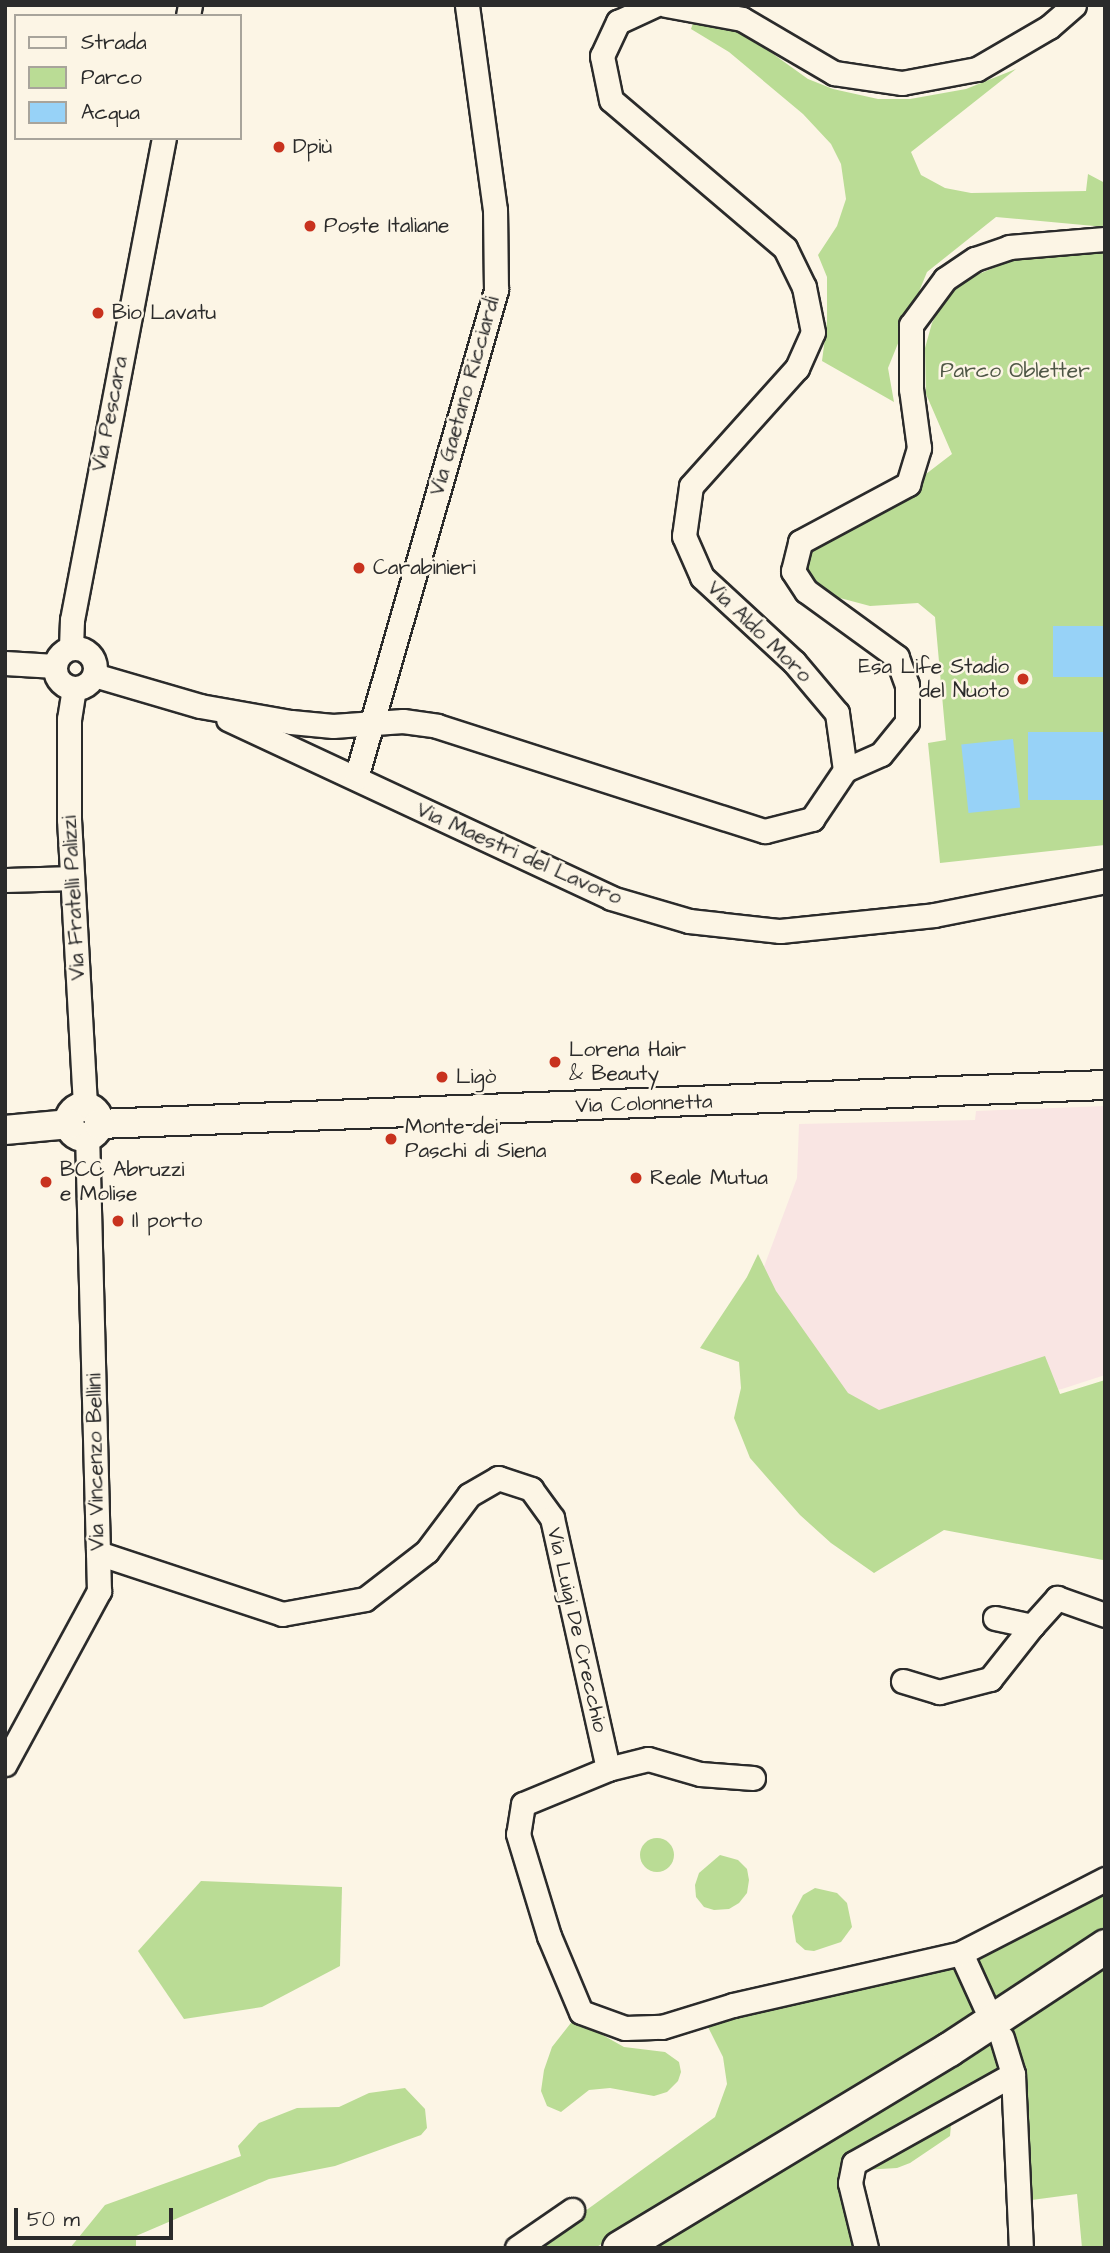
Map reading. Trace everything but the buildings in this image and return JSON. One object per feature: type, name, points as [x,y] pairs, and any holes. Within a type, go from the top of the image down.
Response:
[{"type":"highway","points":[[619,2248],[949,2049],[1105,1946]]},
{"type":"main road","name":"Via Colonnetta","points":[[5,1130],[85,1123],[1105,1085]]},
{"type":"street","name":"Via Gaetano Ricciardi","points":[[356,778],[496,290],[495,210],[467,5]]},
{"type":"street","name":"Via Aldo Moro","points":[[655,5],[618,23],[602,56],[611,100],[785,248],[804,286],[813,332],[797,368],[691,486],[684,536],[702,577],[794,662],[837,713],[845,770]]},
{"type":"street","points":[[666,5],[742,19],[834,73],[902,83],[977,69],[1049,27],[1074,5]]},
{"type":"street","name":"Via Pescara","points":[[71,648],[72,620],[164,140]]},
{"type":"street","points":[[373,723],[403,721],[437,726],[765,831],[812,819],[845,770],[881,754],[907,722],[907,685],[897,657],[806,591],[793,571],[800,542],[908,484],[919,447],[911,389],[911,325],[944,279],[975,259],[1009,247],[1105,239]]},
{"type":"street","points":[[71,648],[83,650],[92,657],[94,675],[86,684],[74,688],[62,684],[55,666],[60,654],[71,648]]},
{"type":"street","points":[[5,663],[55,666]]},
{"type":"street","name":"Via Maestri del Lavoro","points":[[94,675],[200,706],[333,726],[373,723]]},
{"type":"street","name":"Via Fratelli Palizzi","points":[[74,688],[69,719],[71,878],[85,1123]]},
{"type":"street","name":"Via Maestri del Lavoro","points":[[200,706],[611,898],[689,921],[793,929],[934,915],[1105,881]]},
{"type":"street","points":[[5,880],[71,878]]},
{"type":"street","name":"Via Vincenzo Bellini","points":[[5,1765],[99,1591],[85,1123]]},
{"type":"street","name":"Via Luigi De Crecchio","points":[[98,1553],[282,1614],[365,1599],[427,1552],[469,1495],[498,1478],[531,1489],[552,1518],[608,1769]]},
{"type":"street","points":[[903,1681],[939,1692],[990,1679],[1057,1598],[1105,1615]]},
{"type":"street","points":[[995,1618],[1032,1626]]},
{"type":"street","points":[[753,1778],[700,1774],[648,1759],[608,1769],[523,1804],[518,1834],[550,1936],[581,2012],[625,2028],[662,2027],[733,2005],[961,1952],[1105,1879]]},
{"type":"street","points":[[961,1952],[985,2006]]},
{"type":"street","points":[[1002,2038],[1013,2074],[1021,2248]]},
{"type":"street","points":[[866,2248],[850,2183],[854,2163],[1013,2074]]},
{"type":"street","points":[[517,2248],[572,2210]]},
{"type":"shaded area","points":[[1105,1106],[1105,1375],[1062,1389],[849,1428],[759,1280],[797,1178],[799,1124],[975,1120],[976,1111]]},
{"type":"green space","points":[[694,20],[734,26],[808,79],[833,89],[878,99],[910,99],[966,89],[1016,69],[911,152],[921,175],[945,188],[971,193],[1086,191],[1088,174],[1105,183],[1105,227],[996,217],[927,272],[888,368],[894,402],[822,361],[827,322],[827,277],[818,255],[837,226],[846,199],[841,164],[831,144],[803,114],[729,52],[691,29]]},
{"type":"green space","name":"Parco Obletter","points":[[1105,247],[1105,845],[940,863],[928,743],[946,740],[935,617],[918,603],[870,606],[825,594],[806,575],[810,553],[833,530],[883,507],[952,454],[926,394],[925,348],[932,323],[952,285],[1013,260]]},
{"type":"green space","points":[[758,1254],[776,1291],[848,1393],[879,1410],[1045,1356],[1060,1394],[1105,1380],[1103,1560],[944,1530],[874,1573],[831,1543],[800,1515],[750,1458],[734,1418],[741,1388],[739,1362],[700,1348],[747,1277]]},
{"type":"green space","points":[[657,1838],[669,1843],[674,1855],[669,1867],[657,1872],[645,1867],[640,1855],[645,1843]]},
{"type":"green space","points":[[720,1855],[738,1860],[747,1869],[749,1880],[747,1893],[739,1903],[729,1909],[714,1910],[704,1907],[696,1897],[695,1885],[699,1873]]},
{"type":"green space","points":[[201,1881],[342,1887],[340,1966],[262,2007],[184,2019],[138,1951]]},
{"type":"green space","points":[[815,1888],[837,1893],[847,1903],[852,1927],[841,1942],[814,1951],[805,1950],[796,1942],[792,1916],[803,1895]]},
{"type":"green space","points":[[1105,1894],[1105,1935],[992,2009],[980,1973],[979,1959],[987,1950]]},
{"type":"green space","points":[[955,1960],[981,2012],[595,2248],[534,2248],[715,2117],[727,2084],[723,2057],[704,2019]]},
{"type":"green space","points":[[1105,1966],[1105,2248],[1082,2248],[1077,2194],[1024,2201],[1002,2030]]},
{"type":"green space","points":[[574,2019],[624,2047],[665,2052],[679,2062],[681,2072],[678,2081],[667,2092],[654,2096],[610,2088],[589,2090],[561,2112],[547,2106],[541,2091],[544,2070],[552,2047]]},
{"type":"green space","points":[[995,2034],[1008,2089],[962,2116],[951,2125],[950,2136],[910,2163],[897,2168],[864,2170],[859,2174],[860,2248],[643,2248]]},
{"type":"green space","points":[[405,2088],[425,2109],[427,2128],[421,2135],[335,2166],[269,2179],[136,2236],[136,2248],[70,2248],[105,2205],[241,2156],[238,2146],[259,2123],[297,2108],[339,2107],[369,2093]]},
{"type":"water","points":[[1053,626],[1105,626],[1105,677],[1053,677]]},
{"type":"water","points":[[1028,732],[1105,732],[1105,800],[1028,800]]},
{"type":"water","points":[[1013,739],[1020,808],[968,813],[961,744]]},
{"type":"place","name":"Dpiù","points":[[279,147]]},
{"type":"place","name":"Poste Italiane","points":[[310,226]]},
{"type":"place","name":"Bio Lavatu","points":[[98,313]]},
{"type":"place","name":"Carabinieri","points":[[359,568]]},
{"type":"place","name":"Esa Life Stadio del Nuoto","points":[[1023,679]]},
{"type":"place","name":"Lorena Hair & Beauty","points":[[555,1062]]},
{"type":"place","name":"Ligò","points":[[442,1077]]},
{"type":"place","name":"Monte dei Paschi di Siena","points":[[391,1139]]},
{"type":"place","name":"Reale Mutua","points":[[636,1178]]},
{"type":"place","name":"BCC Abruzzi e Molise","points":[[46,1182]]},
{"type":"place","name":"Il porto","points":[[118,1221]]}]
